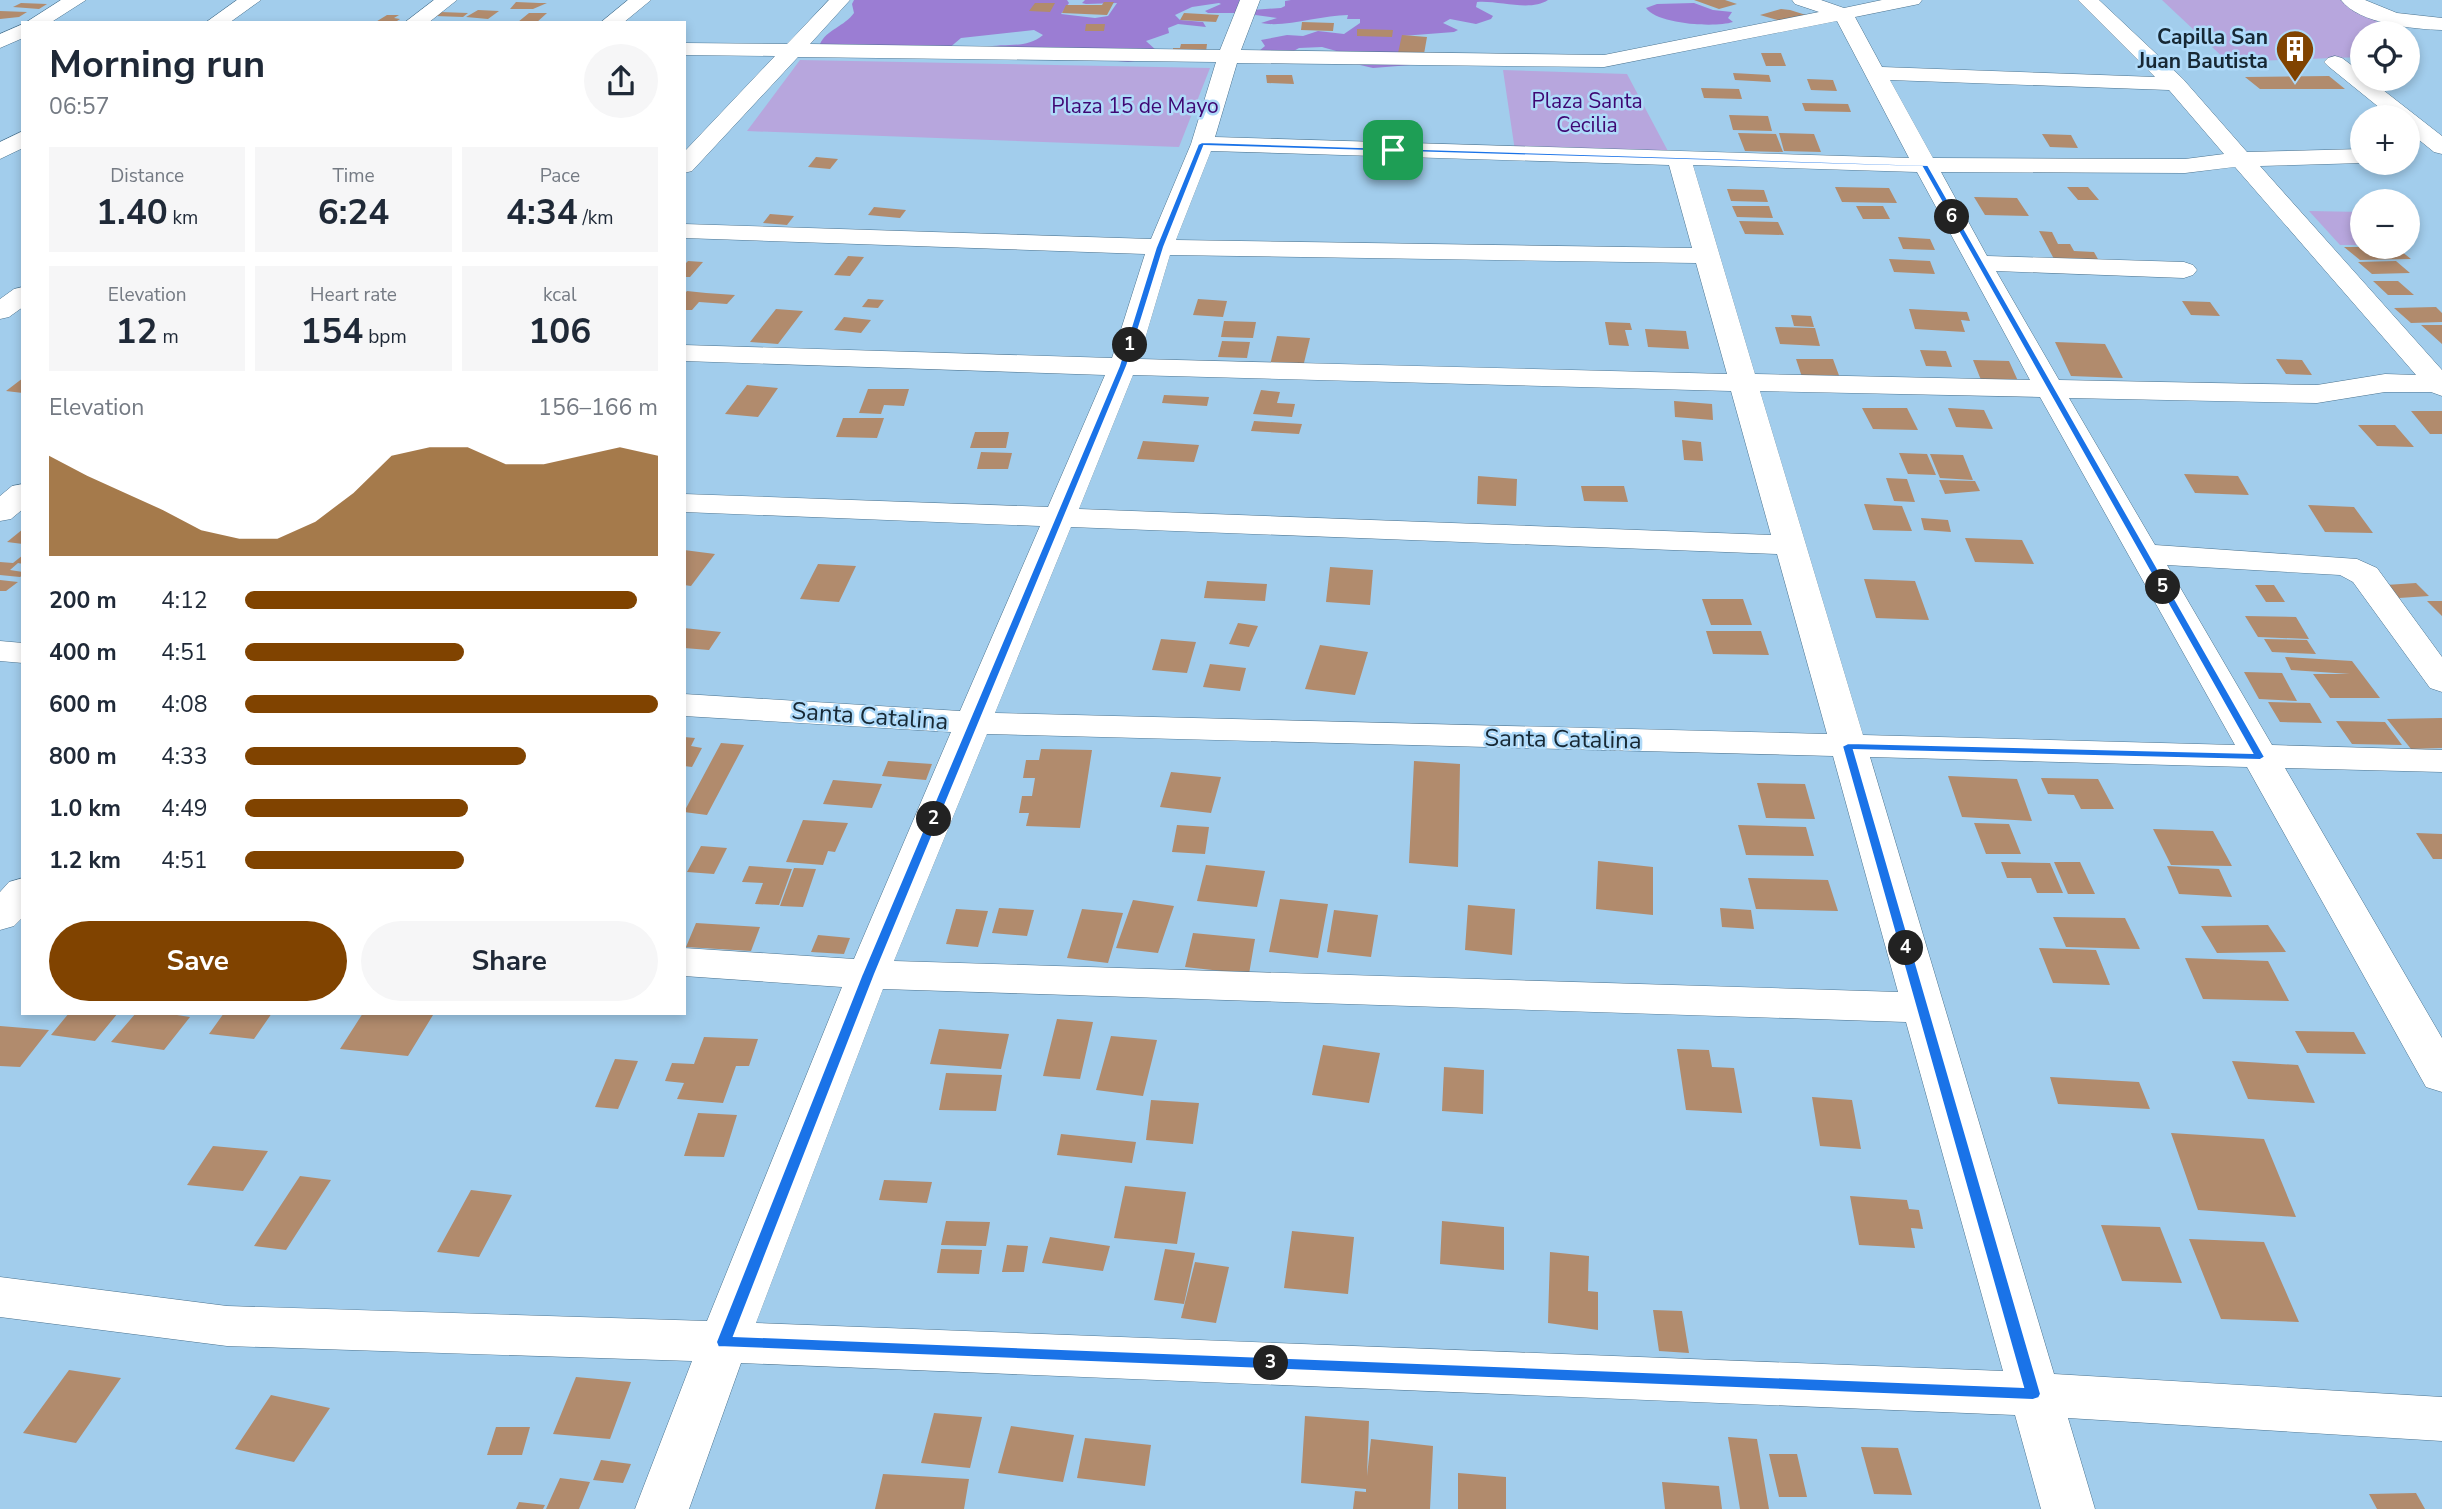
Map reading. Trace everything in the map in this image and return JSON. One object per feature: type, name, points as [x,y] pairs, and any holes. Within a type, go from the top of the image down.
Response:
[{"type":"street","points":[[39,21],[76,0]]},
{"type":"street","points":[[218,21],[251,0]]},
{"type":"street","points":[[417,21],[447,0]]},
{"type":"street","points":[[613,21],[641,0]]},
{"type":"street","points":[[686,164],[840,0]]},
{"type":"street","points":[[662,1509],[723,1342],[869,974],[1123,366],[1160,247],[1202,144],[1228,56],[1250,0]]},
{"type":"street","points":[[1802,0],[1843,14],[2049,389],[2442,1076]]},
{"type":"street","points":[[686,49],[1604,61],[1912,0]]},
{"type":"street","points":[[2088,0],[2175,84],[2441,385]]},
{"type":"street","points":[[2351,0],[2372,14],[2412,23],[2442,24]]},
{"type":"street","points":[[2335,62],[2389,105]]},
{"type":"street","points":[[1874,73],[2175,84]]},
{"type":"street","points":[[2420,130],[2442,147]]},
{"type":"street","points":[[0,152],[21,139]]},
{"type":"street","points":[[1202,144],[1924,165],[2185,166],[2240,159],[2350,156]]},
{"type":"street","points":[[1679,159],[2068,1509]]},
{"type":"street","points":[[686,230],[1160,247],[1707,256]]},
{"type":"street","points":[[1978,263],[2184,270]]},
{"type":"street","points":[[0,311],[21,296]]},
{"type":"street","points":[[0,322],[21,324]]},
{"type":"street","points":[[686,353],[1409,376],[2318,394],[2385,383],[2441,385]]},
{"type":"street","points":[[0,512],[21,495]]},
{"type":"street","points":[[686,502],[1790,545]]},
{"type":"street","points":[[2144,554],[2346,566],[2365,575],[2442,681]]},
{"type":"street","points":[[0,651],[21,653]]},
{"type":"street","name":"Santa Catalina","points":[[686,705],[974,723],[2442,761]]},
{"type":"street","points":[[0,919],[21,893]]},
{"type":"street","points":[[0,919],[21,922]]},
{"type":"street","points":[[686,962],[869,974],[1923,1008]]},
{"type":"street","points":[[0,1297],[227,1326],[723,1342],[2033,1394],[2442,1419]]},
{"type":"green space","points":[[2162,0],[2344,0],[2376,21],[2350,21],[2350,57],[2228,62]]},
{"type":"green space","name":"Plaza 15 de Mayo","points":[[800,60],[1210,68],[1179,147],[747,131]]},
{"type":"green space","name":"Plaza Santa Cecilia","points":[[1503,70],[1627,74],[1670,155],[1515,151]]},
{"type":"green space","points":[[2309,211],[2350,212],[2350,245],[2340,245]]},
{"type":"shaded area","points":[[854,0],[1067,0],[1069,3],[1061,14],[1095,18],[1108,16],[1117,3],[1082,3],[1085,0],[1255,0],[1238,13],[1205,11],[1221,4],[1219,3],[1192,7],[1175,15],[1180,20],[1203,22],[1206,27],[1178,24],[1168,28],[1169,33],[1146,41],[1157,51],[1143,60],[1128,62],[983,48],[1029,43],[1043,35],[1034,30],[961,38],[948,49],[820,44],[854,13]]},
{"type":"shaded area","points":[[1548,0],[1532,5],[1477,2],[1476,7],[1493,16],[1491,19],[1476,24],[1450,19],[1443,23],[1458,30],[1402,36],[1404,43],[1398,53],[1423,64],[1373,68],[1347,62],[1347,54],[1322,47],[1299,48],[1292,52],[1259,51],[1265,46],[1261,40],[1287,35],[1303,36],[1318,31],[1344,34],[1360,23],[1360,19],[1347,19],[1348,15],[1271,24],[1261,23],[1277,18],[1248,14],[1252,10],[1281,8],[1285,6],[1285,1]]},
{"type":"shaded area","points":[[1694,3],[1713,10],[1732,12],[1728,18],[1733,22],[1713,25],[1673,21],[1646,8],[1657,4]]},
{"type":"building","points":[[1694,0],[1725,0],[1737,4],[1719,9]]},
{"type":"building","points":[[516,2],[547,3],[533,9],[510,9]]},
{"type":"building","points":[[1104,2],[1114,2],[1107,15],[1062,13],[1066,5],[1102,5]]},
{"type":"building","points":[[21,3],[47,4],[39,9],[13,7]]},
{"type":"building","points":[[1035,3],[1055,3],[1050,12],[1029,11]]},
{"type":"building","points":[[1781,9],[1806,15],[1784,22],[1760,15]]},
{"type":"building","points":[[478,10],[499,11],[488,19],[466,17]]},
{"type":"building","points":[[0,11],[27,12],[19,17],[0,19]]},
{"type":"building","points":[[440,12],[468,13],[463,17],[435,16]]},
{"type":"building","points":[[529,13],[547,13],[538,21],[519,21]]},
{"type":"building","points":[[1184,13],[1219,15],[1216,22],[1180,20]]},
{"type":"building","points":[[387,15],[399,15],[394,18],[400,19],[397,21],[377,21]]},
{"type":"building","points":[[1302,22],[1334,23],[1333,31],[1301,30]]},
{"type":"building","points":[[1086,24],[1105,24],[1104,31],[1085,31]]},
{"type":"building","points":[[1357,29],[1393,30],[1392,37],[1357,36]]},
{"type":"building","points":[[1402,35],[1427,37],[1424,54],[1398,53]]},
{"type":"building","points":[[1181,44],[1207,44],[1206,52],[1173,52],[1173,48],[1180,48]]},
{"type":"building","points":[[1761,53],[1781,53],[1786,66],[1766,66]]},
{"type":"building","points":[[1733,73],[1769,75],[1771,82],[1735,80]]},
{"type":"building","points":[[1266,75],[1292,75],[1294,84],[1267,83]]},
{"type":"building","name":"Capilla San Juan Bautista","points":[[2329,76],[2345,89],[2260,89],[2245,77]]},
{"type":"building","points":[[1807,79],[1833,80],[1837,91],[1811,90]]},
{"type":"building","points":[[1701,88],[1739,89],[1742,99],[1704,98]]},
{"type":"building","points":[[1802,103],[1848,104],[1851,112],[1805,111]]},
{"type":"building","points":[[1729,115],[1768,116],[1772,131],[1733,130]]},
{"type":"building","points":[[1738,133],[1776,134],[1783,152],[1745,151]]},
{"type":"building","points":[[1779,133],[1814,134],[1821,152],[1784,151]]},
{"type":"building","points":[[2042,134],[2071,135],[2078,148],[2050,147]]},
{"type":"building","points":[[816,157],[838,159],[830,169],[808,167]]},
{"type":"building","points":[[1835,187],[1889,188],[1897,203],[1842,202]]},
{"type":"building","points":[[2067,187],[2088,187],[2099,200],[2078,200]]},
{"type":"building","points":[[1727,189],[1764,190],[1768,202],[1731,201]]},
{"type":"building","points":[[1974,197],[2017,198],[2029,216],[1985,215]]},
{"type":"building","points":[[1732,206],[1769,206],[1773,218],[1737,217]]},
{"type":"building","points":[[1856,206],[1883,206],[1890,219],[1863,219]]},
{"type":"building","points":[[874,207],[906,210],[900,218],[868,215]]},
{"type":"building","points":[[770,214],[794,216],[787,225],[763,223]]},
{"type":"building","points":[[1739,221],[1778,222],[1784,235],[1745,234]]},
{"type":"building","points":[[2039,231],[2052,232],[2058,244],[2070,244],[2074,251],[2094,252],[2099,261],[2054,259]]},
{"type":"building","points":[[1898,237],[1930,239],[1935,250],[1903,249]]},
{"type":"building","points":[[848,256],[864,257],[850,276],[834,275]]},
{"type":"building","points":[[1889,259],[1930,261],[1935,274],[1894,272]]},
{"type":"building","points":[[2396,261],[2410,273],[2372,274],[2358,262]]},
{"type":"building","points":[[703,262],[690,277],[686,277],[686,263]]},
{"type":"building","points":[[2373,281],[2398,281],[2414,295],[2388,295]]},
{"type":"building","points":[[686,292],[735,295],[727,304],[699,302],[692,310],[686,310]]},
{"type":"building","points":[[868,299],[884,300],[878,308],[862,307]]},
{"type":"building","points":[[1198,299],[1227,301],[1223,317],[1193,315]]},
{"type":"building","points":[[2182,301],[2210,302],[2220,316],[2191,315]]},
{"type":"building","points":[[2436,307],[2442,313],[2442,322],[2411,323],[2394,308]]},
{"type":"building","points":[[776,309],[803,311],[778,344],[750,342]]},
{"type":"building","points":[[1909,309],[1967,312],[1970,321],[1961,320],[1965,332],[1915,329]]},
{"type":"building","points":[[1791,315],[1811,316],[1814,327],[1794,326]]},
{"type":"building","points":[[844,317],[871,320],[861,333],[834,330]]},
{"type":"building","points":[[1224,321],[1256,322],[1253,338],[1221,337]]},
{"type":"building","points":[[1605,322],[1630,323],[1632,330],[1625,330],[1629,346],[1609,345]]},
{"type":"building","points":[[2421,325],[2442,325],[2442,344]]},
{"type":"building","points":[[1775,327],[1815,328],[1820,346],[1780,344]]},
{"type":"building","points":[[1645,329],[1686,331],[1689,349],[1648,347]]},
{"type":"building","points":[[1277,336],[1310,338],[1303,367],[1270,365]]},
{"type":"building","points":[[1222,341],[1250,342],[1247,358],[1218,357]]},
{"type":"building","points":[[2055,342],[2105,344],[2123,378],[2071,376]]},
{"type":"building","points":[[1920,350],[1946,351],[1952,367],[1926,366]]},
{"type":"building","points":[[1796,359],[1833,359],[1841,381],[1803,380]]},
{"type":"building","points":[[2276,359],[2302,360],[2312,375],[2286,374]]},
{"type":"building","points":[[1973,360],[2009,361],[2018,381],[1981,380]]},
{"type":"building","points":[[21,380],[21,393],[6,391]]},
{"type":"building","points":[[747,385],[778,388],[758,417],[725,414]]},
{"type":"building","points":[[868,389],[909,389],[904,406],[884,405],[881,414],[859,413]]},
{"type":"building","points":[[1261,390],[1280,392],[1277,403],[1295,404],[1292,417],[1253,414]]},
{"type":"building","points":[[1164,395],[1209,397],[1207,406],[1162,403]]},
{"type":"building","points":[[1674,401],[1712,404],[1713,420],[1675,417]]},
{"type":"building","points":[[1862,408],[1907,408],[1918,430],[1873,429]]},
{"type":"building","points":[[1948,408],[1984,410],[1993,429],[1956,427]]},
{"type":"building","points":[[2411,411],[2442,411],[2442,434],[2430,434]]},
{"type":"building","points":[[843,418],[884,418],[877,438],[836,437]]},
{"type":"building","points":[[1254,421],[1302,424],[1299,434],[1251,431]]},
{"type":"building","points":[[2358,425],[2395,425],[2414,447],[2377,446]]},
{"type":"building","points":[[975,432],[1009,432],[1006,448],[970,448]]},
{"type":"building","points":[[1682,440],[1701,442],[1703,461],[1684,460]]},
{"type":"building","points":[[1143,441],[1199,445],[1194,462],[1137,459]]},
{"type":"building","points":[[981,452],[1012,453],[1008,469],[977,469]]},
{"type":"building","points":[[1899,453],[1927,454],[1936,475],[1908,474]]},
{"type":"building","points":[[1930,454],[1963,455],[1973,480],[1940,478]]},
{"type":"building","points":[[2184,474],[2238,476],[2249,495],[2195,493]]},
{"type":"building","points":[[1478,476],[1517,479],[1516,506],[1477,504]]},
{"type":"building","points":[[1886,478],[1907,479],[1915,502],[1894,501]]},
{"type":"building","points":[[1939,480],[1975,481],[1980,491],[1945,494]]},
{"type":"building","points":[[1581,486],[1624,486],[1628,502],[1584,501]]},
{"type":"building","points":[[1864,504],[1902,506],[1912,531],[1873,530]]},
{"type":"building","points":[[2308,505],[2354,507],[2373,533],[2325,532]]},
{"type":"building","points":[[1921,518],[1948,520],[1951,532],[1924,530]]},
{"type":"building","points":[[21,531],[21,544],[7,542]]},
{"type":"building","points":[[1965,538],[2022,540],[2034,564],[1975,562]]},
{"type":"building","points":[[686,550],[715,554],[691,586],[686,585]]},
{"type":"building","points":[[21,557],[21,564],[10,570],[21,572],[21,576],[0,575],[0,562],[13,563]]},
{"type":"building","points":[[818,564],[856,566],[839,602],[800,599]]},
{"type":"building","points":[[1330,567],[1373,570],[1370,605],[1326,602]]},
{"type":"building","points":[[1864,579],[1915,581],[1929,620],[1876,618]]},
{"type":"building","points":[[0,580],[18,582],[6,591],[0,591]]},
{"type":"building","points":[[1207,581],[1267,584],[1265,601],[1204,598]]},
{"type":"building","points":[[2416,583],[2429,596],[2399,598],[2386,585]]},
{"type":"building","points":[[2255,585],[2274,585],[2285,602],[2266,602]]},
{"type":"building","points":[[1702,599],[1743,599],[1752,625],[1711,625]]},
{"type":"building","points":[[2427,601],[2442,601],[2442,616]]},
{"type":"building","points":[[2245,616],[2296,617],[2309,639],[2258,637]]},
{"type":"building","points":[[1238,623],[1258,626],[1249,647],[1229,644]]},
{"type":"building","points":[[686,628],[721,632],[709,650],[686,648]]},
{"type":"building","points":[[1706,631],[1761,631],[1769,655],[1713,654]]},
{"type":"building","points":[[1161,639],[1196,642],[1187,673],[1152,670]]},
{"type":"building","points":[[2264,639],[2307,640],[2316,654],[2272,652]]},
{"type":"building","points":[[1320,645],[1368,652],[1355,695],[1305,689]]},
{"type":"building","points":[[2285,657],[2352,661],[2380,698],[2330,698],[2313,674],[2350,674],[2291,670]]},
{"type":"building","points":[[1210,664],[1246,668],[1240,691],[1203,687]]},
{"type":"building","points":[[2244,672],[2282,673],[2297,701],[2259,699]]},
{"type":"building","points":[[2268,702],[2310,703],[2322,723],[2280,722]]},
{"type":"building","points":[[2442,718],[2442,748],[2411,749],[2387,719]]},
{"type":"building","points":[[2336,721],[2385,722],[2402,745],[2352,744]]},
{"type":"building","points":[[686,737],[695,738],[691,746],[702,748],[692,767],[686,766]]},
{"type":"building","points":[[721,743],[744,745],[707,815],[686,812]]},
{"type":"building","points":[[1041,749],[1092,750],[1080,828],[1026,826],[1029,813],[1019,813],[1022,796],[1032,796],[1035,778],[1023,778],[1026,760],[1039,760]]},
{"type":"building","points":[[888,761],[932,764],[926,780],[882,776]]},
{"type":"building","points":[[1414,761],[1460,764],[1458,867],[1409,863]]},
{"type":"building","points":[[1171,772],[1221,777],[1211,813],[1160,807]]},
{"type":"building","points":[[1948,776],[2017,779],[2032,821],[1962,817]]},
{"type":"building","points":[[2041,778],[2098,779],[2114,809],[2081,809],[2074,795],[2048,794]]},
{"type":"building","points":[[833,780],[882,784],[872,808],[823,804]]},
{"type":"building","points":[[1757,783],[1805,784],[1815,819],[1766,818]]},
{"type":"building","points":[[803,820],[848,823],[835,852],[828,851],[823,865],[786,862]]},
{"type":"building","points":[[1974,823],[2009,824],[2021,854],[1986,854]]},
{"type":"building","points":[[1177,825],[1209,827],[1205,854],[1172,852]]},
{"type":"building","points":[[1738,825],[1806,827],[1814,856],[1746,855]]},
{"type":"building","points":[[2153,829],[2213,831],[2232,866],[2171,865]]},
{"type":"building","points":[[2416,833],[2442,834],[2442,859],[2433,859]]},
{"type":"building","points":[[701,846],[727,848],[714,874],[687,872]]},
{"type":"building","points":[[1598,861],[1653,867],[1653,915],[1596,909]]},
{"type":"building","points":[[2001,862],[2050,863],[2063,893],[2037,893],[2031,878],[2007,878]]},
{"type":"building","points":[[2054,862],[2080,862],[2095,894],[2068,894]]},
{"type":"building","points":[[1206,865],[1265,871],[1257,907],[1197,901]]},
{"type":"building","points":[[749,866],[792,869],[779,905],[755,904],[763,883],[742,882]]},
{"type":"building","points":[[2167,866],[2219,869],[2232,897],[2179,894]]},
{"type":"building","points":[[794,868],[816,869],[803,907],[780,906]]},
{"type":"building","points":[[1748,878],[1828,880],[1838,911],[1756,909]]},
{"type":"building","points":[[1280,899],[1328,904],[1318,958],[1269,952]]},
{"type":"building","points":[[1133,900],[1174,906],[1158,953],[1116,948]]},
{"type":"building","points":[[1468,905],[1515,909],[1512,955],[1465,950]]},
{"type":"building","points":[[999,908],[1034,910],[1027,936],[992,933]]},
{"type":"building","points":[[1720,908],[1751,910],[1754,929],[1722,927]]},
{"type":"building","points":[[956,909],[988,911],[978,947],[946,944]]},
{"type":"building","points":[[1082,909],[1123,913],[1108,963],[1067,958]]},
{"type":"building","points":[[1334,910],[1378,915],[1371,957],[1327,952]]},
{"type":"building","points":[[2053,917],[2125,918],[2140,949],[2066,947]]},
{"type":"building","points":[[696,923],[760,927],[751,951],[686,947]]},
{"type":"building","points":[[2268,925],[2286,952],[2217,953],[2201,926]]},
{"type":"building","points":[[1193,933],[1255,939],[1249,974],[1185,967]]},
{"type":"building","points":[[818,935],[850,938],[844,954],[811,952]]},
{"type":"building","points":[[2039,948],[2096,950],[2110,985],[2053,983]]},
{"type":"building","points":[[2185,958],[2268,961],[2289,1001],[2203,999]]},
{"type":"building","points":[[67,1015],[116,1015],[95,1041],[51,1035]]},
{"type":"building","points":[[134,1015],[190,1017],[164,1050],[111,1042]]},
{"type":"building","points":[[223,1015],[271,1015],[254,1039],[209,1034]]},
{"type":"building","points":[[362,1015],[433,1015],[408,1056],[340,1049]]},
{"type":"building","points":[[1057,1019],[1093,1022],[1080,1079],[1043,1076]]},
{"type":"building","points":[[0,1026],[49,1030],[20,1067],[0,1066]]},
{"type":"building","points":[[939,1029],[1009,1034],[1001,1069],[930,1064]]},
{"type":"building","points":[[2295,1031],[2354,1032],[2366,1054],[2307,1053]]},
{"type":"building","points":[[1111,1036],[1157,1040],[1143,1096],[1096,1090]]},
{"type":"building","points":[[704,1037],[758,1039],[749,1066],[736,1066],[723,1103],[677,1099],[684,1083],[665,1081],[672,1063],[694,1064]]},
{"type":"building","points":[[1323,1045],[1380,1053],[1369,1103],[1312,1095]]},
{"type":"building","points":[[1677,1049],[1709,1050],[1712,1067],[1734,1068],[1742,1113],[1686,1110]]},
{"type":"building","points":[[615,1059],[638,1061],[618,1109],[595,1107]]},
{"type":"building","points":[[2232,1061],[2298,1065],[2315,1103],[2248,1099]]},
{"type":"building","points":[[1444,1067],[1484,1070],[1483,1114],[1442,1111]]},
{"type":"building","points":[[946,1073],[1002,1075],[996,1111],[939,1110]]},
{"type":"building","points":[[2050,1077],[2139,1082],[2150,1109],[2058,1104]]},
{"type":"building","points":[[1812,1097],[1852,1100],[1861,1149],[1820,1146]]},
{"type":"building","points":[[1151,1100],[1199,1103],[1193,1144],[1146,1140]]},
{"type":"building","points":[[698,1113],[737,1115],[724,1157],[684,1156]]},
{"type":"building","points":[[2171,1133],[2264,1139],[2296,1217],[2198,1210]]},
{"type":"building","points":[[1061,1134],[1136,1142],[1132,1163],[1057,1155]]},
{"type":"building","points":[[213,1146],[268,1151],[243,1191],[187,1185]]},
{"type":"building","points":[[300,1176],[331,1180],[286,1250],[254,1246]]},
{"type":"building","points":[[884,1180],[932,1182],[927,1203],[879,1200]]},
{"type":"building","points":[[1125,1186],[1186,1192],[1177,1244],[1114,1238]]},
{"type":"building","points":[[471,1190],[512,1195],[479,1257],[437,1252]]},
{"type":"building","points":[[1850,1196],[1907,1200],[1909,1209],[1919,1210],[1923,1229],[1911,1228],[1915,1248],[1859,1245]]},
{"type":"building","points":[[946,1221],[990,1222],[986,1246],[941,1245]]},
{"type":"building","points":[[1442,1221],[1504,1227],[1504,1270],[1440,1264]]},
{"type":"building","points":[[2101,1225],[2160,1227],[2182,1283],[2122,1281]]},
{"type":"building","points":[[1292,1231],[1354,1237],[1348,1294],[1284,1288]]},
{"type":"building","points":[[1050,1237],[1110,1246],[1103,1271],[1042,1263]]},
{"type":"building","points":[[2189,1239],[2264,1242],[2299,1322],[2221,1319]]},
{"type":"building","points":[[1007,1245],[1028,1246],[1024,1272],[1002,1272]]},
{"type":"building","points":[[941,1249],[982,1250],[979,1274],[937,1273]]},
{"type":"building","points":[[1165,1249],[1195,1253],[1184,1304],[1154,1300]]},
{"type":"building","points":[[1550,1252],[1589,1256],[1588,1291],[1598,1292],[1598,1330],[1548,1323]]},
{"type":"building","points":[[1195,1262],[1229,1267],[1216,1323],[1181,1318]]},
{"type":"building","points":[[1653,1310],[1682,1311],[1689,1353],[1659,1351]]},
{"type":"building","points":[[69,1370],[121,1378],[76,1443],[23,1433]]},
{"type":"building","points":[[576,1377],[631,1382],[610,1439],[553,1434]]},
{"type":"building","points":[[271,1395],[330,1408],[294,1462],[235,1449]]},
{"type":"building","points":[[934,1413],[982,1417],[970,1468],[921,1463]]},
{"type":"building","points":[[1305,1416],[1369,1421],[1367,1476],[1371,1439],[1433,1446],[1430,1509],[1353,1509],[1355,1491],[1366,1492],[1366,1489],[1301,1483]]},
{"type":"building","points":[[1011,1426],[1074,1435],[1063,1482],[998,1473]]},
{"type":"building","points":[[496,1427],[530,1427],[522,1455],[487,1455]]},
{"type":"building","points":[[1728,1437],[1757,1439],[1769,1509],[1740,1509]]},
{"type":"building","points":[[1085,1438],[1151,1445],[1145,1486],[1077,1478]]},
{"type":"building","points":[[1861,1447],[1898,1448],[1912,1495],[1874,1494]]},
{"type":"building","points":[[1769,1454],[1797,1454],[1807,1497],[1779,1497]]},
{"type":"building","points":[[601,1460],[631,1464],[623,1483],[593,1480]]},
{"type":"building","points":[[1458,1473],[1506,1477],[1506,1509],[1458,1509]]},
{"type":"building","points":[[883,1474],[969,1479],[964,1509],[875,1509]]},
{"type":"building","points":[[560,1478],[590,1482],[579,1509],[546,1509]]},
{"type":"building","points":[[1662,1482],[1719,1486],[1722,1509],[1665,1509]]},
{"type":"building","points":[[2416,1493],[2425,1509],[2377,1509],[2369,1494]]},
{"type":"building","points":[[519,1502],[545,1505],[543,1509],[516,1509]]},
{"type":"place","name":"Capilla San Juan Bautista","points":[[2295,83]]},
{"type":"route","points":[[1202,144],[1393,150],[1924,165],[2260,757],[1848,746],[2033,1394],[723,1342],[869,974],[1123,366],[1160,247],[1202,144]]}]
